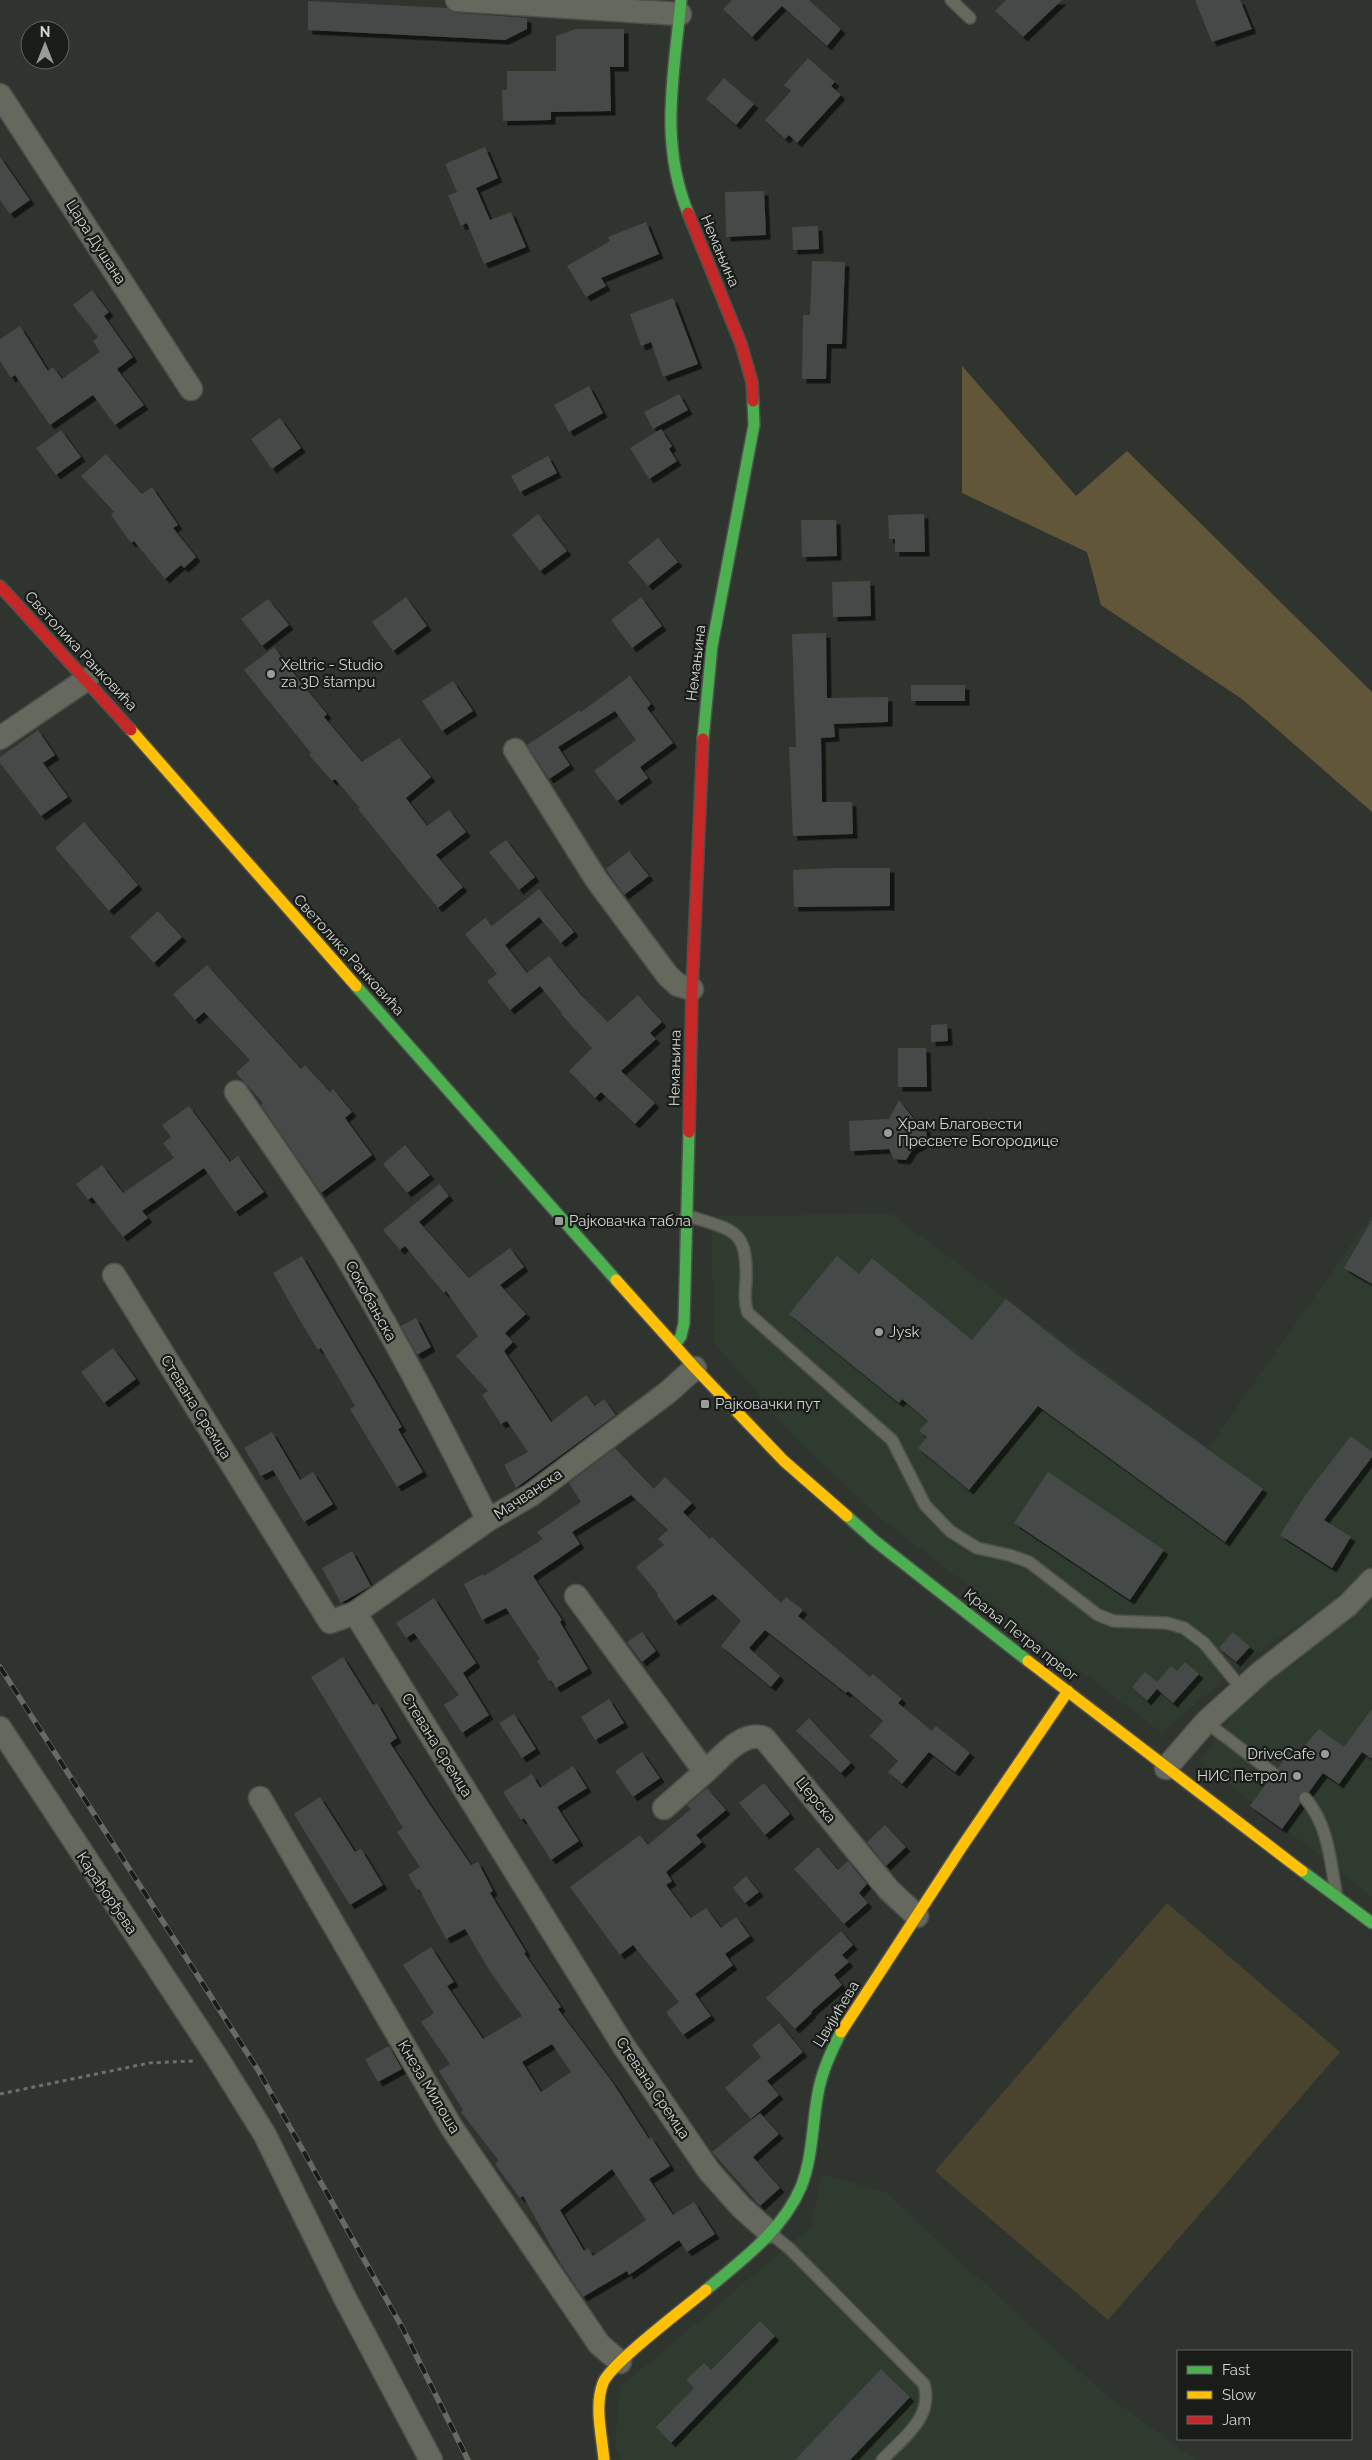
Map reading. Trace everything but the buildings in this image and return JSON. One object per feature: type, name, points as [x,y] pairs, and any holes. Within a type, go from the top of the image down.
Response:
[{"type":"street","points":[[457,0],[680,7]]},
{"type":"street","name":"Немањина","points":[[675,1345],[681,1336],[684,1323],[692,989],[702,749],[712,646],[754,425],[752,382],[741,344],[681,196],[672,160],[669,126],[680,7]]},
{"type":"street","name":"Цара Душана","points":[[0,95],[191,389]]},
{"type":"street","name":"Светолика Ранковића","points":[[0,586],[87,679],[527,1181],[675,1345]]},
{"type":"street","points":[[0,738],[87,679]]},
{"type":"street","points":[[515,750],[596,879],[668,976],[678,985],[692,989]]},
{"type":"street","name":"Сокобањска","points":[[236,1092],[296,1179],[344,1254],[445,1434],[488,1520]]},
{"type":"street","name":"Стевана Сремца","points":[[114,1275],[330,1622],[355,1613],[623,2045],[709,2171],[741,2207],[769,2232]]},
{"type":"street","name":"Краља Петра првог","points":[[675,1345],[784,1461],[875,1541],[1166,1768],[1372,1922]]},
{"type":"street","name":"Мачванска","points":[[355,1613],[488,1520],[531,1495],[667,1393],[695,1368]]},
{"type":"street","points":[[1166,1768],[1206,1722],[1242,1689],[1286,1651],[1348,1605],[1372,1580]]},
{"type":"street","points":[[576,1596],[705,1772]]},
{"type":"street","name":"Цвијићева","points":[[604,2460],[600,2436],[599,2404],[603,2382],[620,2362],[750,2253],[787,2212],[801,2187],[809,2160],[818,2092],[826,2062],[841,2032],[1068,1691]]},
{"type":"street","name":"Карађорђева","points":[[0,1728],[216,2056],[264,2135],[381,2369],[430,2460]]},
{"type":"street","name":"Церска","points":[[664,1808],[745,1738],[757,1736],[764,1738],[889,1890],[917,1916]]},
{"type":"street","name":"Кнеза Милоша","points":[[260,1798],[452,2128],[599,2344],[620,2362]]},
{"type":"lane","points":[[951,0],[970,18]]},
{"type":"lane","points":[[686,1215],[727,1229],[739,1237],[746,1250],[745,1300],[748,1312],[892,1440],[925,1505],[942,1524],[977,1548],[1009,1555],[1029,1562],[1098,1616],[1114,1621],[1167,1623],[1191,1632],[1204,1643],[1242,1689]]},
{"type":"lane","points":[[1206,1722],[1274,1774]]},
{"type":"lane","points":[[1305,1798],[1314,1809],[1322,1825],[1336,1895]]},
{"type":"lane","points":[[769,2232],[790,2249],[924,2384],[927,2394],[926,2408],[923,2414],[882,2460]]},
{"type":"path","points":[[0,2094],[149,2063],[204,2061],[216,2056]]},
{"type":"shaded area","points":[[962,366],[1076,496],[1127,451],[1372,692],[1372,812],[1242,699],[1101,605],[1087,552],[962,493]]},
{"type":"shaded area","points":[[891,1214],[1208,1448],[1372,1215],[1372,1566],[1333,1602],[1250,1657],[1162,1733],[885,1522],[794,1438],[714,1342],[711,1216]]},
{"type":"shaded area","points":[[1372,1599],[1372,1897],[1199,1761],[1246,1698]]},
{"type":"shaded area","points":[[1167,1903],[1340,2052],[1108,2320],[935,2171]]},
{"type":"shaded area","points":[[821,2174],[885,2192],[1101,2391],[1196,2460],[622,2460],[615,2447],[620,2387],[811,2227]]},
{"type":"railway","points":[[0,1667],[258,2070],[403,2329],[468,2460]]},
{"type":"traffic: fast","points":[[681,0],[672,81],[671,134],[679,186],[688,213]]},
{"type":"traffic: fast","points":[[703,739],[712,646],[754,425],[753,401]]},
{"type":"traffic: fast","points":[[356,986],[616,1280]]},
{"type":"traffic: fast","points":[[675,1345],[681,1336],[684,1323],[689,1132]]},
{"type":"traffic: fast","points":[[847,1516],[875,1541],[1028,1661]]},
{"type":"traffic: fast","points":[[1302,1871],[1372,1923]]},
{"type":"traffic: fast","points":[[706,2290],[760,2244],[793,2203],[801,2187],[808,2164],[822,2077],[830,2054],[841,2032]]},
{"type":"traffic: slow","points":[[131,730],[356,986]]},
{"type":"traffic: slow","points":[[616,1280],[695,1368],[784,1461],[847,1516]]},
{"type":"traffic: slow","points":[[1028,1661],[1302,1871]]},
{"type":"traffic: slow","points":[[841,2032],[961,1848],[1068,1691]]},
{"type":"traffic: slow","points":[[604,2460],[599,2411],[600,2392],[603,2383],[609,2374],[633,2350],[706,2290]]},
{"type":"traffic: jam","points":[[688,213],[741,344],[752,382],[753,401]]},
{"type":"traffic: jam","points":[[0,586],[131,730]]},
{"type":"traffic: jam","points":[[689,1132],[692,989],[703,739]]},
{"type":"place","name":"Xeltric - Studio za 3D štampu","points":[[271,674]]},
{"type":"place","name":"Храм Благовести Пресвете Богородице","points":[[888,1133]]},
{"type":"place","name":"Рајковачка табла","points":[[559,1221]]},
{"type":"place","name":"Jysk","points":[[879,1332]]},
{"type":"place","name":"Рајковачки пут","points":[[705,1404]]},
{"type":"place","name":"DriveCafe","points":[[1325,1754]]},
{"type":"place","name":"НИС Петрол","points":[[1297,1776]]}]
